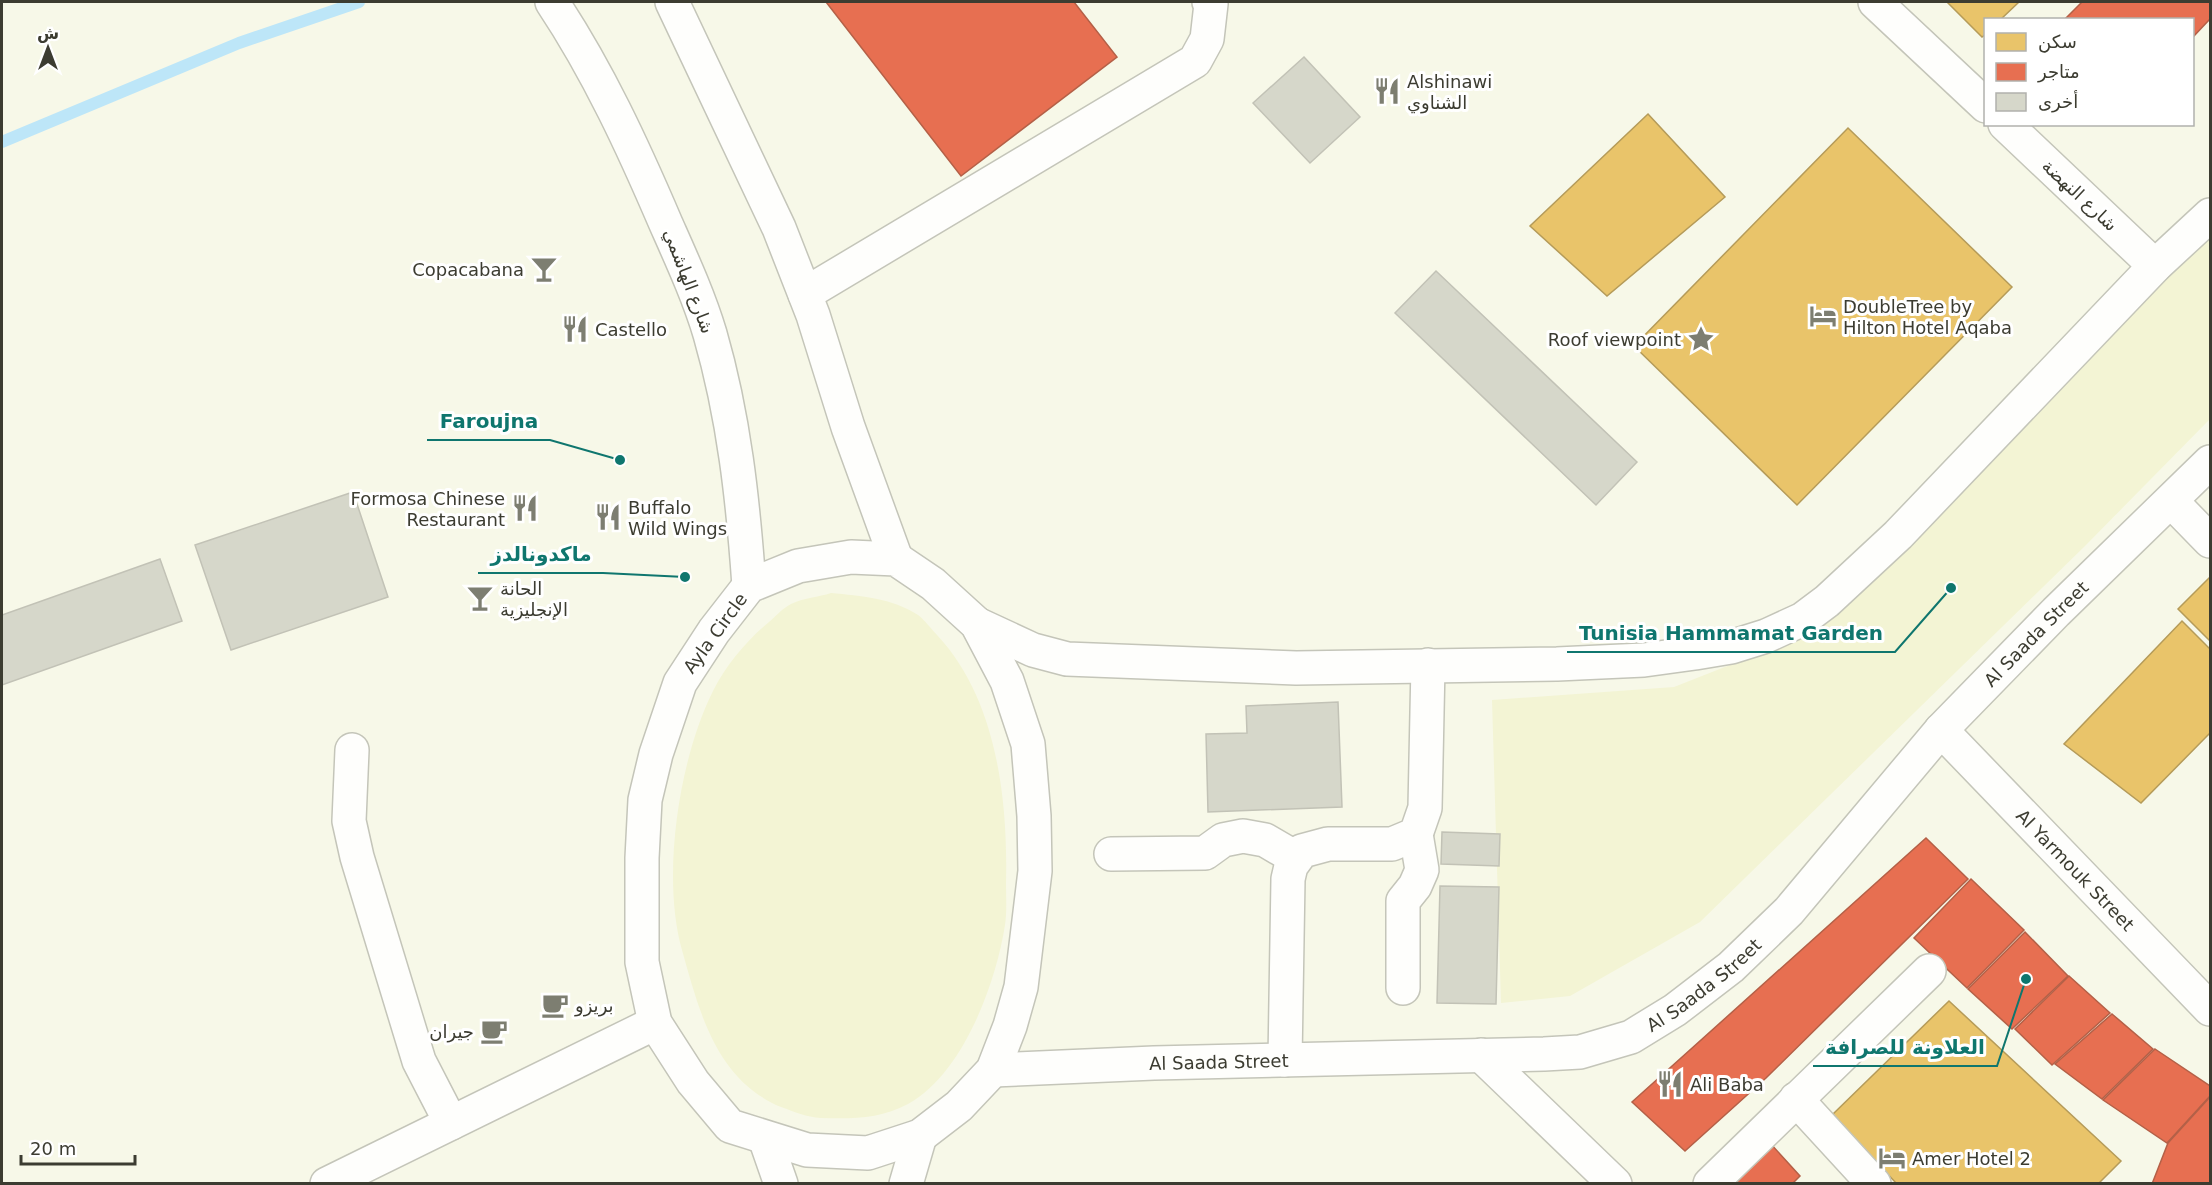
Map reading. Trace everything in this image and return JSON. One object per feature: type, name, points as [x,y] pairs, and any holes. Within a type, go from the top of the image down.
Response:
[{"type":"main road","points":[[672,2],[780,228],[896,559]]},
{"type":"main road","points":[[805,294],[1195,61],[1207,39],[1211,4],[1209,2]]},
{"type":"main road","points":[[1875,2],[1984,104]]},
{"type":"main road","name":"شارع الهاشمي","points":[[558,10],[621,121],[679,253],[710,332],[730,417],[743,498],[749,586]]},
{"type":"main road","name":"شارع النهضة","points":[[2008,126],[2155,266]]},
{"type":"main road","points":[[977,624],[1033,650],[1067,659],[1296,668],[1557,664],[1674,656],[1731,647],[1766,636],[1803,619],[1836,593],[1898,535],[2155,266],[2211,215]]},
{"type":"main road","name":"Al Saada Street","points":[[993,1070],[1580,1052],[1609,1045],[1647,1029],[1731,968],[1789,911],[1941,730],[2055,612],[2211,462]]},
{"type":"main road","points":[[2171,501],[2211,541]]},
{"type":"main road","name":"Ayla Circle","points":[[851,557],[896,559],[933,584],[977,624],[1007,681],[1028,744],[1034,816],[1035,871],[1021,987],[1010,1026],[993,1070],[959,1106],[920,1136],[868,1153],[807,1150],[730,1126],[693,1082],[655,1023],[642,962],[642,858],[645,800],[656,754],[680,683],[714,631],[749,586],[798,566],[851,557]]},
{"type":"main road","points":[[1403,987],[1403,901],[1415,886],[1422,870],[1416,834],[1425,808],[1428,665]]},
{"type":"main road","name":"Al Yarmouk Street","points":[[1941,730],[2211,1009]]},
{"type":"main road","points":[[352,750],[349,821],[357,857],[419,1061],[451,1123]]},
{"type":"main road","points":[[1285,1060],[1288,879],[1291,866],[1302,851],[1328,844],[1392,844],[1416,834]]},
{"type":"main road","points":[[1111,854],[1205,853],[1223,840],[1243,836],[1265,840],[1296,858]]},
{"type":"main road","points":[[1710,1184],[1929,971]]},
{"type":"main road","points":[[327,1184],[655,1023]]},
{"type":"main road","points":[[1482,1055],[1615,1184]]},
{"type":"main road","points":[[1796,1099],[1874,1184]]},
{"type":"main road","points":[[906,1184],[920,1136]]},
{"type":"main road","points":[[765,1138],[781,1184]]},
{"type":"green space","points":[[2210,231],[2210,419],[2085,546],[1700,922],[1570,996],[1501,1003],[1492,700],[1674,687],[1819,630],[2110,328]]},
{"type":"green space","points":[[831,593],[854,595],[898,605],[918,615],[937,635],[957,661],[973,689],[986,720],[995,752],[1005,818],[1005,925],[994,973],[974,1025],[945,1072],[928,1090],[908,1104],[887,1113],[855,1118],[816,1117],[801,1114],[781,1107],[759,1095],[740,1080],[726,1062],[704,1019],[682,950],[673,888],[677,818],[683,783],[701,719],[713,691],[738,654],[782,610],[796,602]]},
{"type":"building: سكن","points":[[1947,2],[2019,2],[2002,18],[1984,18],[1984,36],[1982,37]]},
{"type":"building: سكن","points":[[1648,114],[1725,197],[1607,296],[1530,226]]},
{"type":"building: سكن","name":"DoubleTree by Hilton Hotel Aqaba","points":[[1848,128],[2012,287],[1797,505],[1634,346]]},
{"type":"building: سكن","points":[[2210,577],[2210,641],[2178,609]]},
{"type":"building: سكن","points":[[2182,621],[2210,649],[2210,733],[2141,803],[2064,744]]},
{"type":"building: سكن","points":[[1949,1001],[2121,1161],[2098,1184],[1897,1184],[1832,1115]]},
{"type":"building: متاجر","points":[[826,2],[1074,2],[1117,57],[961,176]]},
{"type":"building: متاجر","points":[[2082,2],[2210,2],[2210,19],[2194,36],[2194,18],[2066,18]]},
{"type":"building: متاجر","points":[[1926,838],[1968,879],[1766,1078],[1685,1151],[1632,1102]]},
{"type":"building: متاجر","points":[[1971,879],[2024,930],[1967,988],[1914,938]]},
{"type":"building: متاجر","points":[[2025,932],[2068,976],[2012,1029],[1968,989]]},
{"type":"building: متاجر","points":[[2069,976],[2110,1013],[2052,1065],[2015,1029]]},
{"type":"building: متاجر","points":[[2112,1014],[2153,1049],[2102,1099],[2055,1064]]},
{"type":"building: متاجر","points":[[2155,1049],[2210,1086],[2210,1096],[2167,1143],[2103,1100]]},
{"type":"building: متاجر","points":[[2210,1097],[2210,1184],[2152,1184],[2168,1143]]},
{"type":"building: متاجر","points":[[1770,1143],[1800,1176],[1792,1184],[1728,1184]]},
{"type":"building: أخرى","points":[[1304,57],[1360,117],[1310,163],[1253,103]]},
{"type":"building: أخرى","points":[[1436,271],[1637,462],[1596,505],[1395,313]]},
{"type":"building: أخرى","points":[[353,492],[388,597],[231,650],[195,545]]},
{"type":"building: أخرى","points":[[160,559],[182,621],[2,685],[2,615]]},
{"type":"building: أخرى","points":[[1338,702],[1342,807],[1208,812],[1206,734],[1247,733],[1246,706]]},
{"type":"building: أخرى","points":[[1442,832],[1500,834],[1499,866],[1441,864]]},
{"type":"building: أخرى","points":[[1440,886],[1499,887],[1496,1004],[1437,1003]]},
{"type":"waterway","points":[[2,142],[239,43],[359,2]]},
{"type":"place","name":"Alshinawi الشناوي","points":[[1387,91]]},
{"type":"place","name":"Copacabana","points":[[544,269]]},
{"type":"place","name":"DoubleTree by Hilton Hotel Aqaba","points":[[1823,316]]},
{"type":"place","name":"Castello","points":[[575,329]]},
{"type":"place","name":"Roof viewpoint","points":[[1701,339]]},
{"type":"place","name":"Faroujna","points":[[620,460]]},
{"type":"place","name":"Formosa Chinese Restaurant","points":[[525,508]]},
{"type":"place","name":"Buffalo Wild Wings","points":[[608,517]]},
{"type":"place","name":"ماكدونالدز","points":[[685,577]]},
{"type":"place","name":"Tunisia Hammamat Garden","points":[[1951,588]]},
{"type":"place","name":"الحانة الإنجليزية","points":[[480,598]]},
{"type":"place","name":"العلاونة للصرافة","points":[[2026,979]]},
{"type":"place","name":"بريزو","points":[[555,1005]]},
{"type":"place","name":"جيران","points":[[494,1031]]},
{"type":"place","name":"Ali Baba","points":[[1670,1084]]},
{"type":"place","name":"Amer Hotel 2","points":[[1892,1158]]}]
